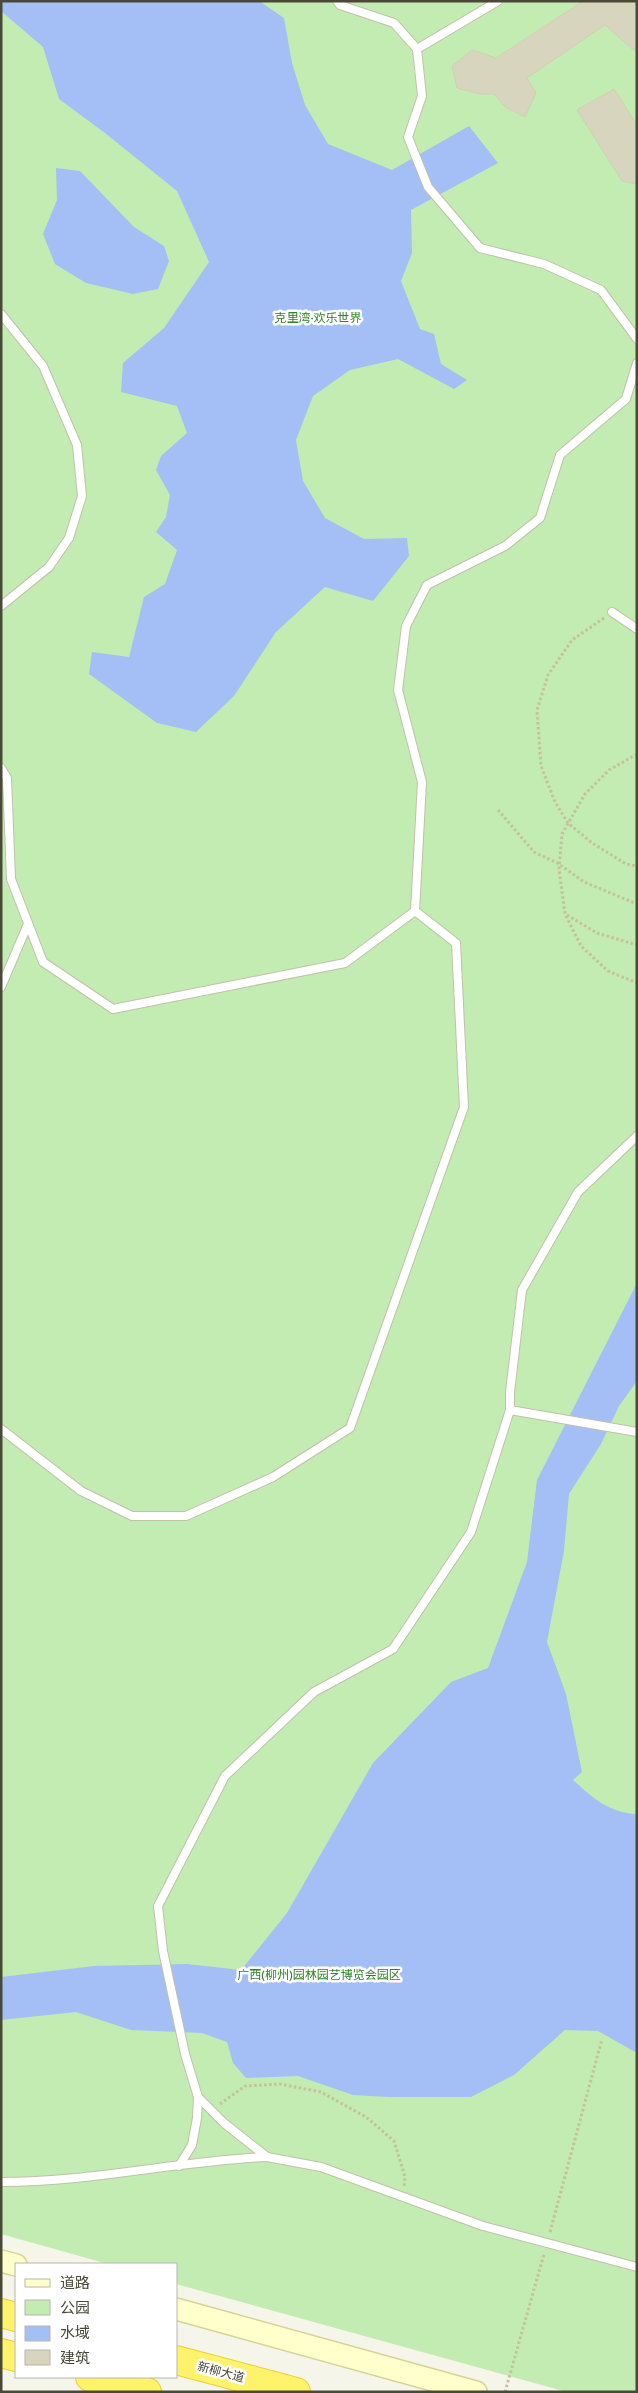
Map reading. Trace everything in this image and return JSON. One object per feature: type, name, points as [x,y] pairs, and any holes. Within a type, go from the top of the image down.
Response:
[{"type":"highway","points":[[1,2313],[15,2317]]},
{"type":"highway","points":[[1,2354],[15,2357]]},
{"type":"highway","name":"新柳大道","points":[[178,2361],[296,2392]]},
{"type":"highway","points":[[94,2378],[147,2392]]},
{"type":"street","points":[[1,2261],[15,2265]]},
{"type":"street","points":[[178,2310],[476,2392]]},
{"type":"lane","points":[[337,1],[340,5],[394,23],[417,49],[422,96],[408,138],[428,187],[480,248],[544,264],[601,290],[637,339]]},
{"type":"lane","points":[[417,49],[498,1]]},
{"type":"lane","points":[[1,314],[43,366],[77,445],[82,496],[69,538],[49,568],[1,606]]},
{"type":"lane","points":[[415,911],[422,782],[398,690],[406,626],[427,585],[505,546],[540,518],[560,455],[626,399],[637,363]]},
{"type":"lane","points":[[612,612],[637,629]]},
{"type":"lane","points":[[1,768],[7,778],[11,879],[43,962],[113,1009],[345,963],[415,911]]},
{"type":"lane","points":[[1,1429],[81,1490],[132,1516],[186,1516],[273,1477],[350,1428],[464,1106],[456,943],[415,911]]},
{"type":"lane","points":[[1,987],[28,924]]},
{"type":"lane","points":[[179,2166],[192,2145],[197,2118],[198,2097],[185,2054],[163,1952],[158,1906],[225,1776],[314,1692],[393,1649],[471,1532],[510,1410],[510,1392],[522,1290],[578,1192],[637,1136]]},
{"type":"lane","points":[[510,1410],[637,1432]]},
{"type":"lane","points":[[198,2097],[267,2157]]},
{"type":"lane","points":[[1,2182],[40,2181],[179,2166],[223,2159],[267,2157],[321,2167],[483,2226],[637,2267]]},
{"type":"path","points":[[612,612],[572,640],[548,675],[537,710],[540,766],[555,802],[568,823],[592,843],[626,864],[637,866]]},
{"type":"path","points":[[637,754],[603,776],[585,794],[562,834],[560,864],[565,914],[581,946],[608,971],[637,983]]},
{"type":"path","points":[[498,810],[534,852],[560,864],[584,882],[637,904]]},
{"type":"path","points":[[565,914],[598,933],[637,945]]},
{"type":"path","points":[[505,2392],[602,2039]]},
{"type":"path","points":[[212,2110],[245,2086],[280,2084],[321,2092],[366,2117],[394,2141],[405,2177],[403,2198]]},
{"type":"green space","points":[[1,1],[637,1],[637,2392],[567,2392],[178,2285],[178,2263],[104,2263],[1,2234]]},
{"type":"water","points":[[1,1],[259,1],[284,18],[292,63],[305,105],[328,144],[392,170],[469,126],[498,163],[411,210],[412,253],[401,281],[420,329],[434,334],[441,364],[467,380],[454,389],[398,359],[350,370],[313,396],[296,440],[303,481],[325,518],[364,539],[407,538],[409,556],[373,601],[325,587],[276,632],[234,696],[196,732],[157,723],[89,674],[92,652],[129,657],[144,597],[165,584],[177,550],[156,532],[166,517],[170,495],[156,470],[161,456],[187,433],[177,406],[121,392],[123,363],[164,328],[209,262],[177,191],[59,99],[43,47],[1,11]]},
{"type":"water","points":[[56,168],[80,171],[134,227],[164,246],[169,261],[158,289],[133,294],[86,283],[55,264],[43,234],[57,200]]},
{"type":"water","points":[[637,1283],[637,1381],[619,1406],[601,1444],[569,1494],[564,1551],[547,1642],[566,1694],[582,1772],[573,1780],[610,1808],[637,1814],[637,2053],[598,2031],[565,2030],[514,2075],[471,2097],[388,2097],[353,2095],[298,2076],[246,2078],[233,2063],[227,2042],[202,2033],[131,2030],[76,2012],[1,2020],[1,1977],[94,1966],[187,1964],[241,1970],[287,1913],[373,1763],[451,1682],[488,1668],[527,1562],[537,1480]]},
{"type":"building","points":[[583,1],[637,1],[637,53],[605,25],[527,78],[536,93],[525,117],[505,107],[494,94],[480,94],[457,88],[452,66],[472,50],[496,58]]},
{"type":"building","points":[[614,89],[637,125],[637,184],[622,181],[577,110]]},
{"type":"park label","name":"克里湾·欢乐世界","points":[[318,318]]},
{"type":"park label","name":"广西(柳州)园林园艺博览会园区","points":[[319,1975]]}]
